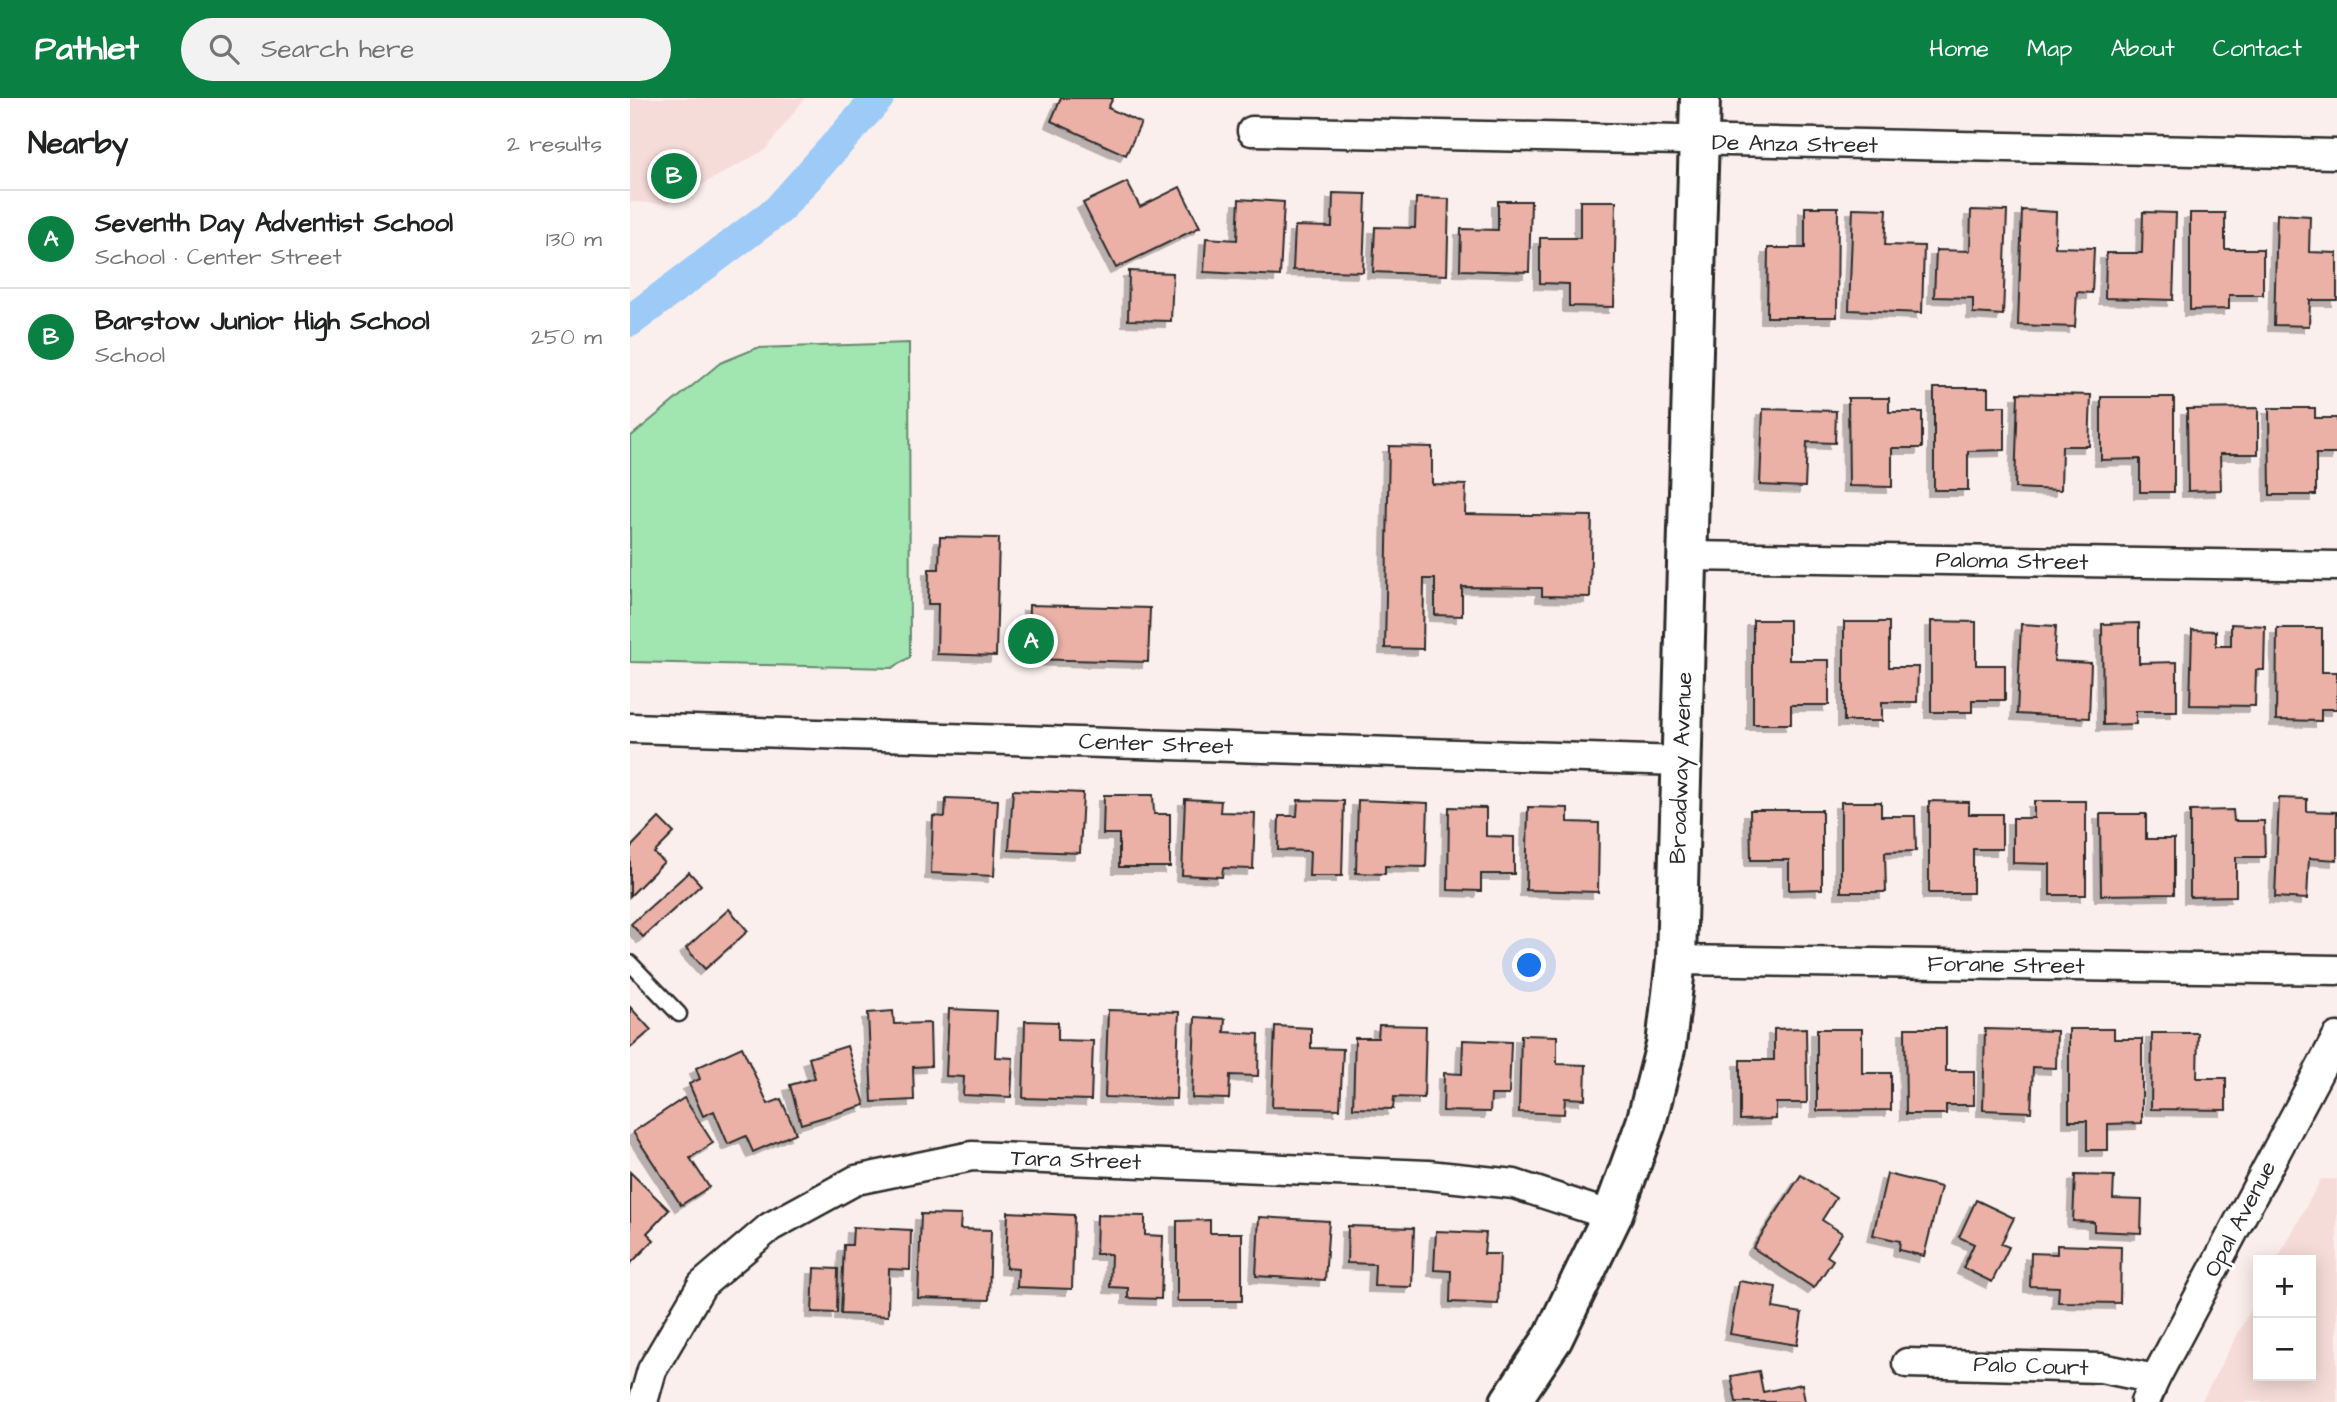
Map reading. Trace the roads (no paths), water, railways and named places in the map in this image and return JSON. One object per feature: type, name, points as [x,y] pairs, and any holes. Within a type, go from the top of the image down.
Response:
[{"type":"street","name":"Broadway Avenue","points":[[1510,1402],[1553,1338],[1612,1216],[1649,1110],[1665,1045],[1676,960],[1700,98]]},
{"type":"street","name":"De Anza Street","points":[[1252,131],[2337,154]]},
{"type":"street","name":"Paloma Street","points":[[1688,556],[2337,566]]},
{"type":"street","name":"Center Street","points":[[630,728],[1681,761]]},
{"type":"street","name":"Forane Street","points":[[1676,960],[2337,970]]},
{"type":"street","name":"Opal Avenue","points":[[2150,1390],[2337,1037]]},
{"type":"street","name":"Tara Street","points":[[643,1402],[652,1370],[702,1285],[770,1227],[856,1180],[972,1156],[1428,1175],[1514,1184],[1612,1216]]},
{"type":"street","name":"Palo Court","points":[[1907,1363],[2101,1368],[2150,1390]]},
{"type":"lane","points":[[630,962],[679,1014]]},
{"type":"waterway","points":[[630,321],[778,210],[878,98]]},
{"type":"place","name":"Barstow Junior High School","points":[[674,176]]},
{"type":"place","name":"Seventh Day Adventist School","points":[[1031,641]]}]
